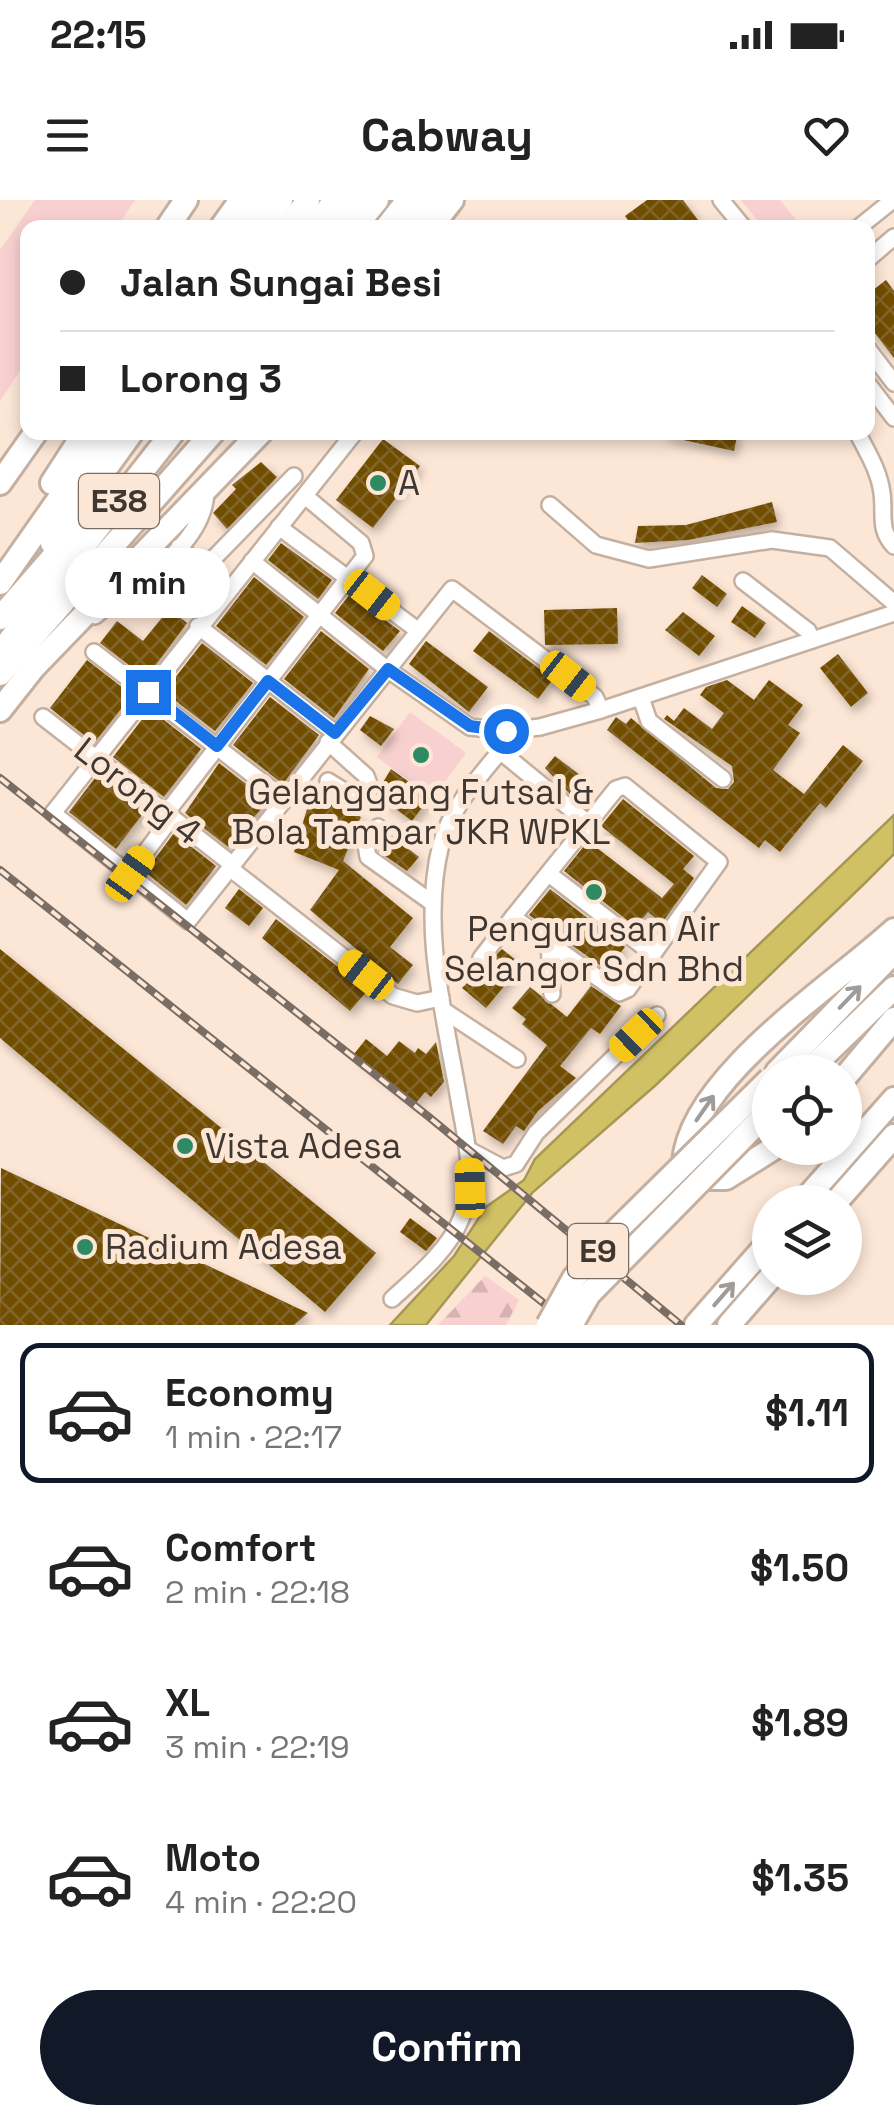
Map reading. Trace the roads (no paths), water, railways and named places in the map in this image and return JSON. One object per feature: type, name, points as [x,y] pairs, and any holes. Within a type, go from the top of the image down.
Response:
[{"type":"highway","points":[[340,220],[356,200]]},
{"type":"highway","points":[[360,220],[376,200]]},
{"type":"highway","points":[[392,220],[408,200]]},
{"type":"highway","points":[[415,220],[431,200]]},
{"type":"highway","points":[[436,220],[452,200]]},
{"type":"highway","points":[[0,470],[22,440]]},
{"type":"highway","points":[[0,484],[30,440]]},
{"type":"highway","points":[[0,561],[80,440]]},
{"type":"highway","points":[[0,583],[100,440]]},
{"type":"highway","points":[[0,619],[126,440]]},
{"type":"highway","name":"E38","points":[[0,619],[148,440]]},
{"type":"highway","name":"E38","points":[[0,653],[167,440]]},
{"type":"highway","points":[[0,674],[206,440]]},
{"type":"highway","points":[[214,480],[242,440]]},
{"type":"highway","points":[[0,710],[34,667],[253,440]]},
{"type":"highway","points":[[752,1160],[717,1180],[696,1178],[684,1162],[698,1117],[739,1064],[894,930]]},
{"type":"highway","points":[[813,1055],[894,952]]},
{"type":"highway","points":[[815,1055],[894,988]]},
{"type":"highway","points":[[862,1057],[894,1018]]},
{"type":"highway","name":"E9","points":[[548,1325],[574,1278],[752,1097]]},
{"type":"highway","points":[[819,1185],[894,1099]]},
{"type":"highway","name":"E9","points":[[570,1325],[589,1294],[752,1128]]},
{"type":"highway","points":[[851,1185],[894,1136]]},
{"type":"highway","points":[[696,1325],[752,1261]]},
{"type":"highway","points":[[729,1325],[755,1295]]},
{"type":"street","points":[[721,200],[737,220]]},
{"type":"street","points":[[868,220],[893,200]]},
{"type":"street","points":[[875,358],[894,382]]},
{"type":"street","points":[[875,393],[893,415]]},
{"type":"street","points":[[349,440],[53,813],[188,921],[446,592],[458,590],[595,697],[602,710]]},
{"type":"street","points":[[861,440],[875,465],[882,494],[882,526],[894,546]]},
{"type":"street","points":[[179,547],[195,562],[214,560],[294,476]]},
{"type":"street","points":[[34,667],[179,547],[202,513],[214,480]]},
{"type":"street","points":[[130,874],[217,746],[350,578],[365,548],[305,496]]},
{"type":"street","points":[[550,506],[596,546],[648,559],[772,540],[830,548],[894,603]]},
{"type":"street","points":[[279,526],[416,629]]},
{"type":"street","points":[[252,561],[388,669],[470,726],[517,731],[641,698],[894,612]]},
{"type":"street","points":[[743,581],[808,631],[812,640]]},
{"type":"street","points":[[198,626],[268,681],[331,738],[369,784],[353,798],[328,781]]},
{"type":"street","points":[[94,652],[284,799]]},
{"type":"street","points":[[641,698],[649,720],[723,779]]},
{"type":"street","name":"Lorong 4","points":[[43,717],[393,996],[444,1005]]},
{"type":"street","points":[[392,1299],[429,1265],[460,1222],[470,1188],[469,1150],[444,1005],[432,902],[442,840],[484,768],[517,731]]},
{"type":"street","points":[[500,752],[588,823]]},
{"type":"street","points":[[481,958],[616,789],[625,786],[719,862],[628,990],[619,993],[514,917]]},
{"type":"street","points":[[378,827],[366,844],[368,857],[432,902]]},
{"type":"street","points":[[549,874],[652,954]]},
{"type":"street","points":[[549,943],[552,994]]},
{"type":"street","points":[[444,1005],[517,1060]]},
{"type":"street","points":[[469,1150],[503,1168],[516,1164],[536,1134],[657,1014]]},
{"type":"railway","points":[[0,778],[429,1117],[681,1325]]},
{"type":"railway","points":[[0,870],[571,1325]]},
{"type":"place","name":"A","points":[[378,483]]},
{"type":"place","name":"Gelanggang Futsal & Bola Tampar JKR WPKL","points":[[421,755]]},
{"type":"place","name":"Pengurusan Air Selangor Sdn Bhd","points":[[594,892]]},
{"type":"place","name":"Vista Adesa","points":[[185,1146]]},
{"type":"place","name":"Radium Adesa","points":[[85,1247]]}]
